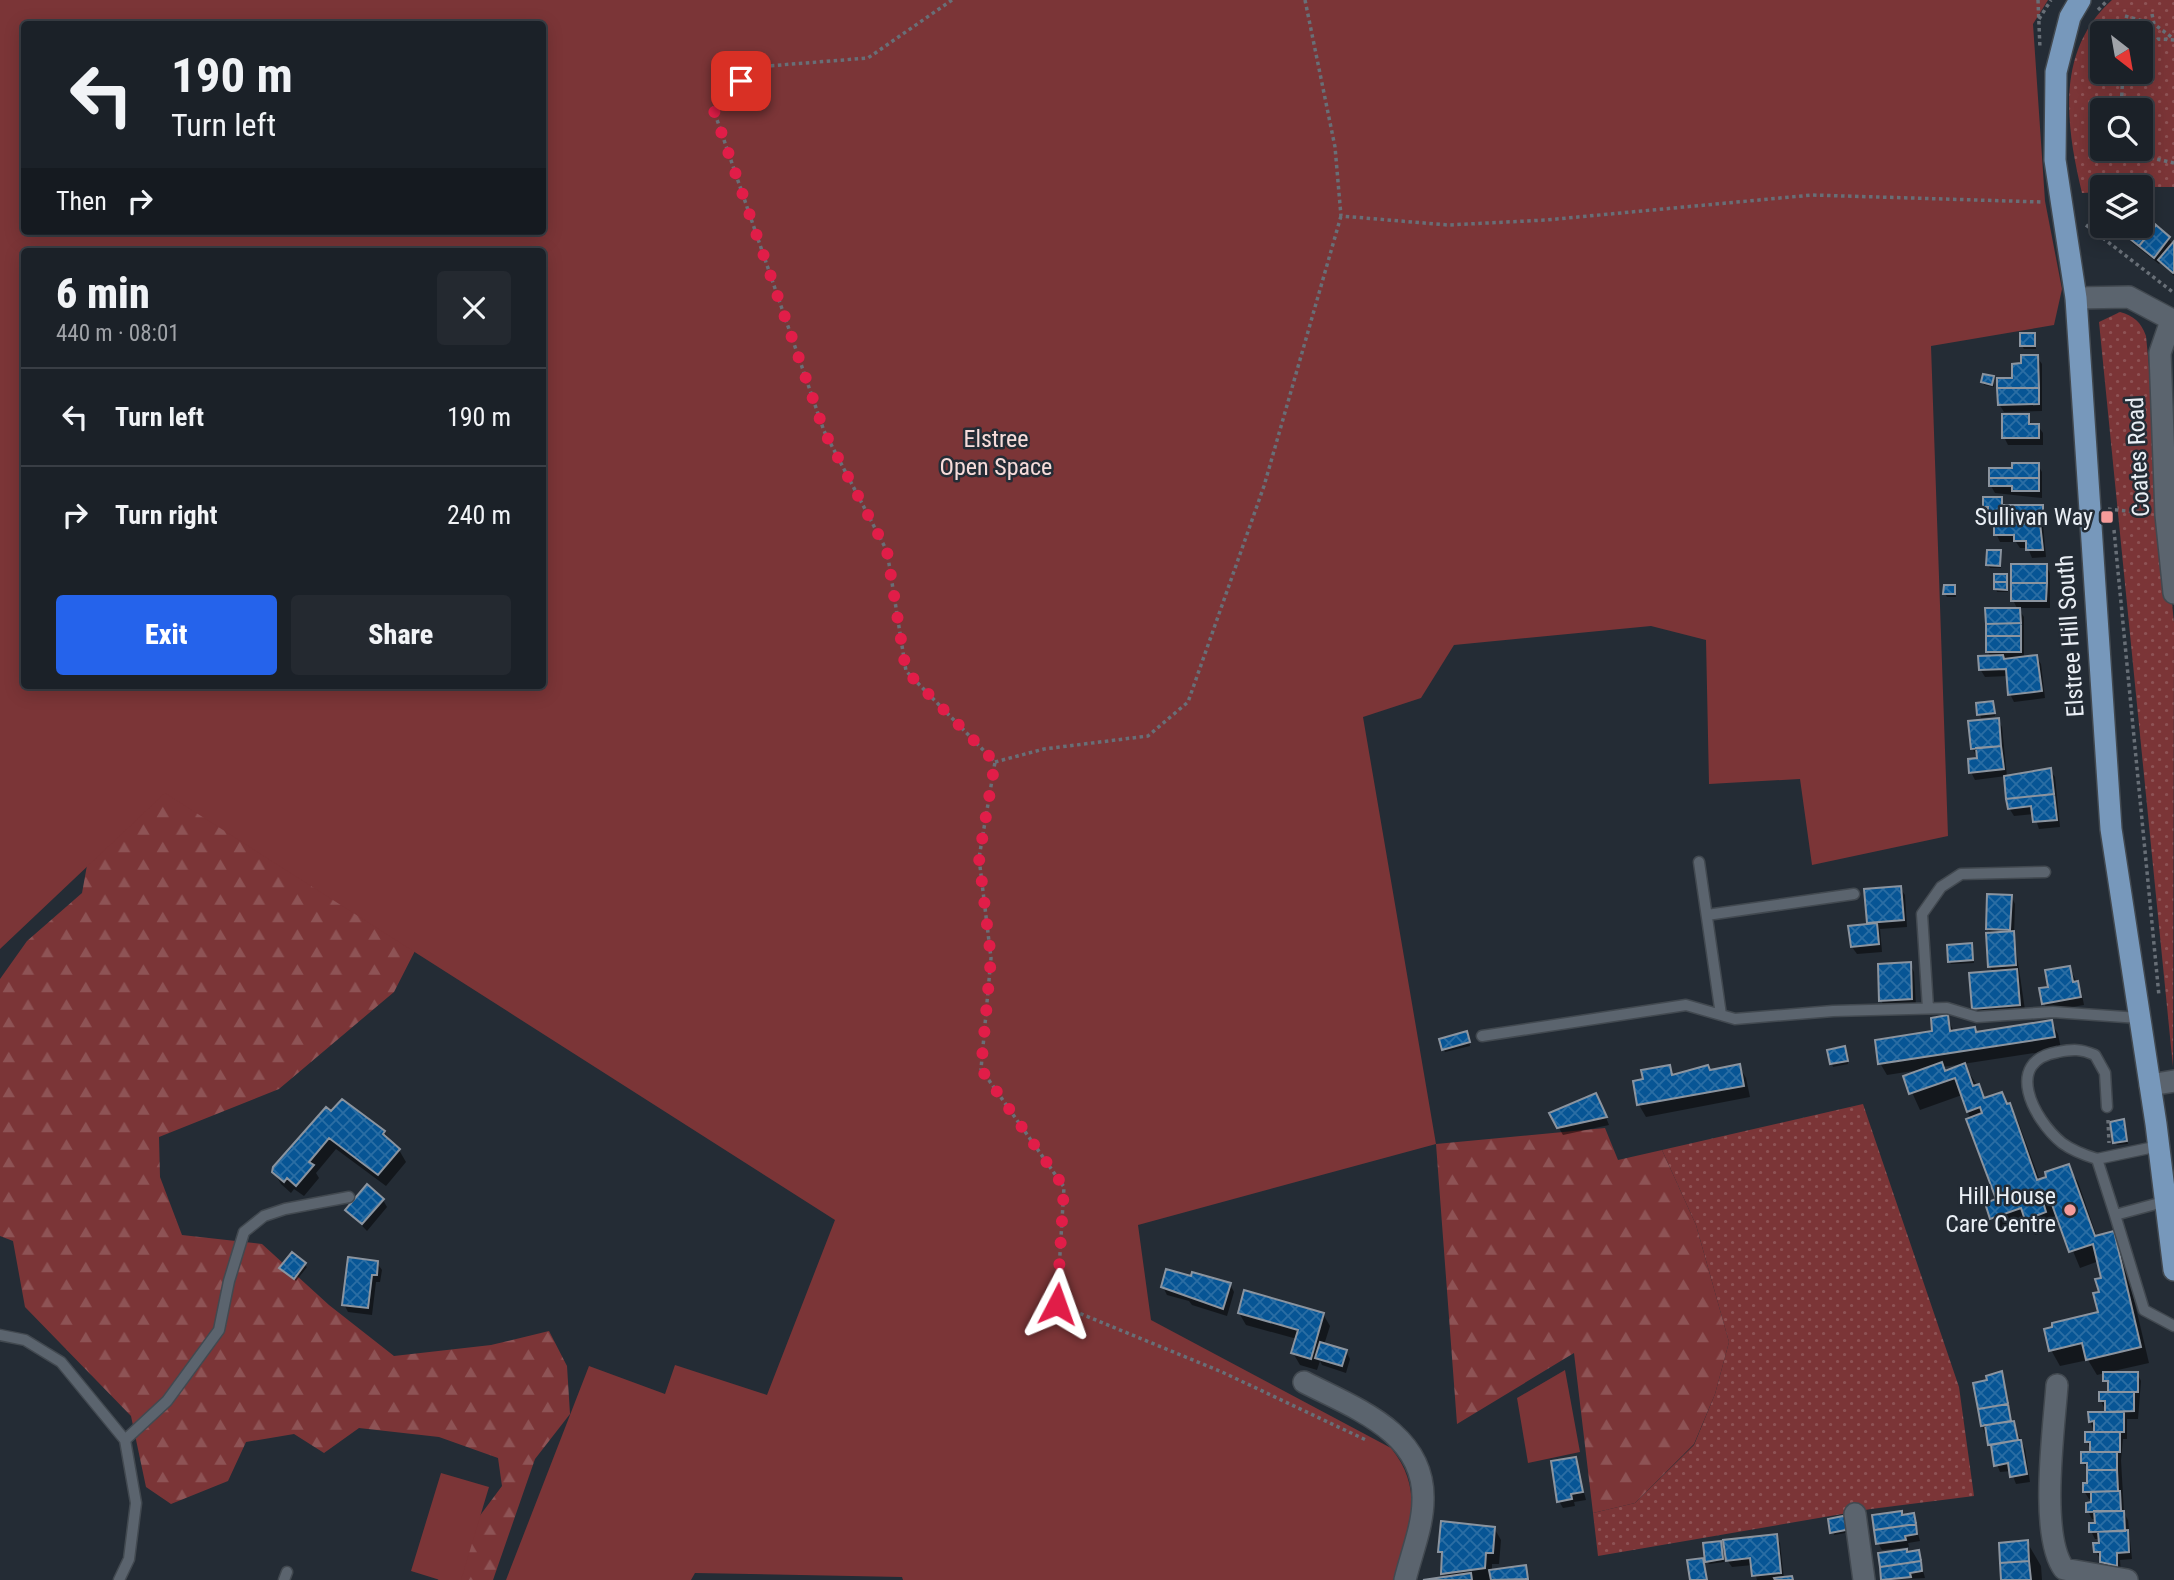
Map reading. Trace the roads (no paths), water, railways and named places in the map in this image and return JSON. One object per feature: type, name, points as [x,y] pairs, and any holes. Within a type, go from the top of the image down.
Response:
[{"type":"main road","name":"Elstree Hill South","points":[[2080,0],[2070,17],[2056,72],[2055,160],[2076,298],[2111,830],[2167,1201],[2174,1270]]},
{"type":"street","points":[[2076,298],[2129,297],[2172,321]]},
{"type":"street","name":"Coates Road","points":[[2172,321],[2160,353],[2166,515],[2174,593]]},
{"type":"street","points":[[2150,1085],[2174,1080]]},
{"type":"street","points":[[1304,1382],[1387,1425],[1415,1458],[1423,1500],[1405,1580]]},
{"type":"street","points":[[2057,1385],[2049,1485],[2061,1568],[2127,1580]]},
{"type":"street","points":[[1855,1514],[1864,1580]]},
{"type":"lane","points":[[1699,862],[1721,1015]]},
{"type":"lane","points":[[1928,1008],[1922,914],[1941,887],[1961,874],[2045,872]]},
{"type":"lane","points":[[1707,915],[1854,894]]},
{"type":"lane","points":[[1482,1036],[1686,1005],[1734,1019],[1928,1008],[1947,1008],[1977,1017],[2053,1012],[2139,1018]]},
{"type":"lane","points":[[2107,1107],[2105,1073],[2095,1055],[2079,1048],[2047,1053],[2035,1058],[2028,1068],[2029,1093],[2047,1127],[2060,1142],[2078,1153],[2097,1158],[2159,1146]]},
{"type":"lane","points":[[2097,1158],[2144,1310],[2174,1326]]},
{"type":"lane","points":[[125,1440],[167,1401],[219,1330],[229,1281],[244,1232],[264,1216],[285,1209],[349,1197]]},
{"type":"lane","points":[[2115,1215],[2167,1201]]},
{"type":"lane","points":[[0,1335],[25,1340],[61,1362],[125,1440],[136,1503],[129,1559],[119,1580]]},
{"type":"place","name":"Sullivan Way","points":[[2107,517]]},
{"type":"place","name":"Hill House Care Centre","points":[[2070,1210]]},
{"type":"park label","name":"Elstree Open Space","points":[[996,453]]}]
